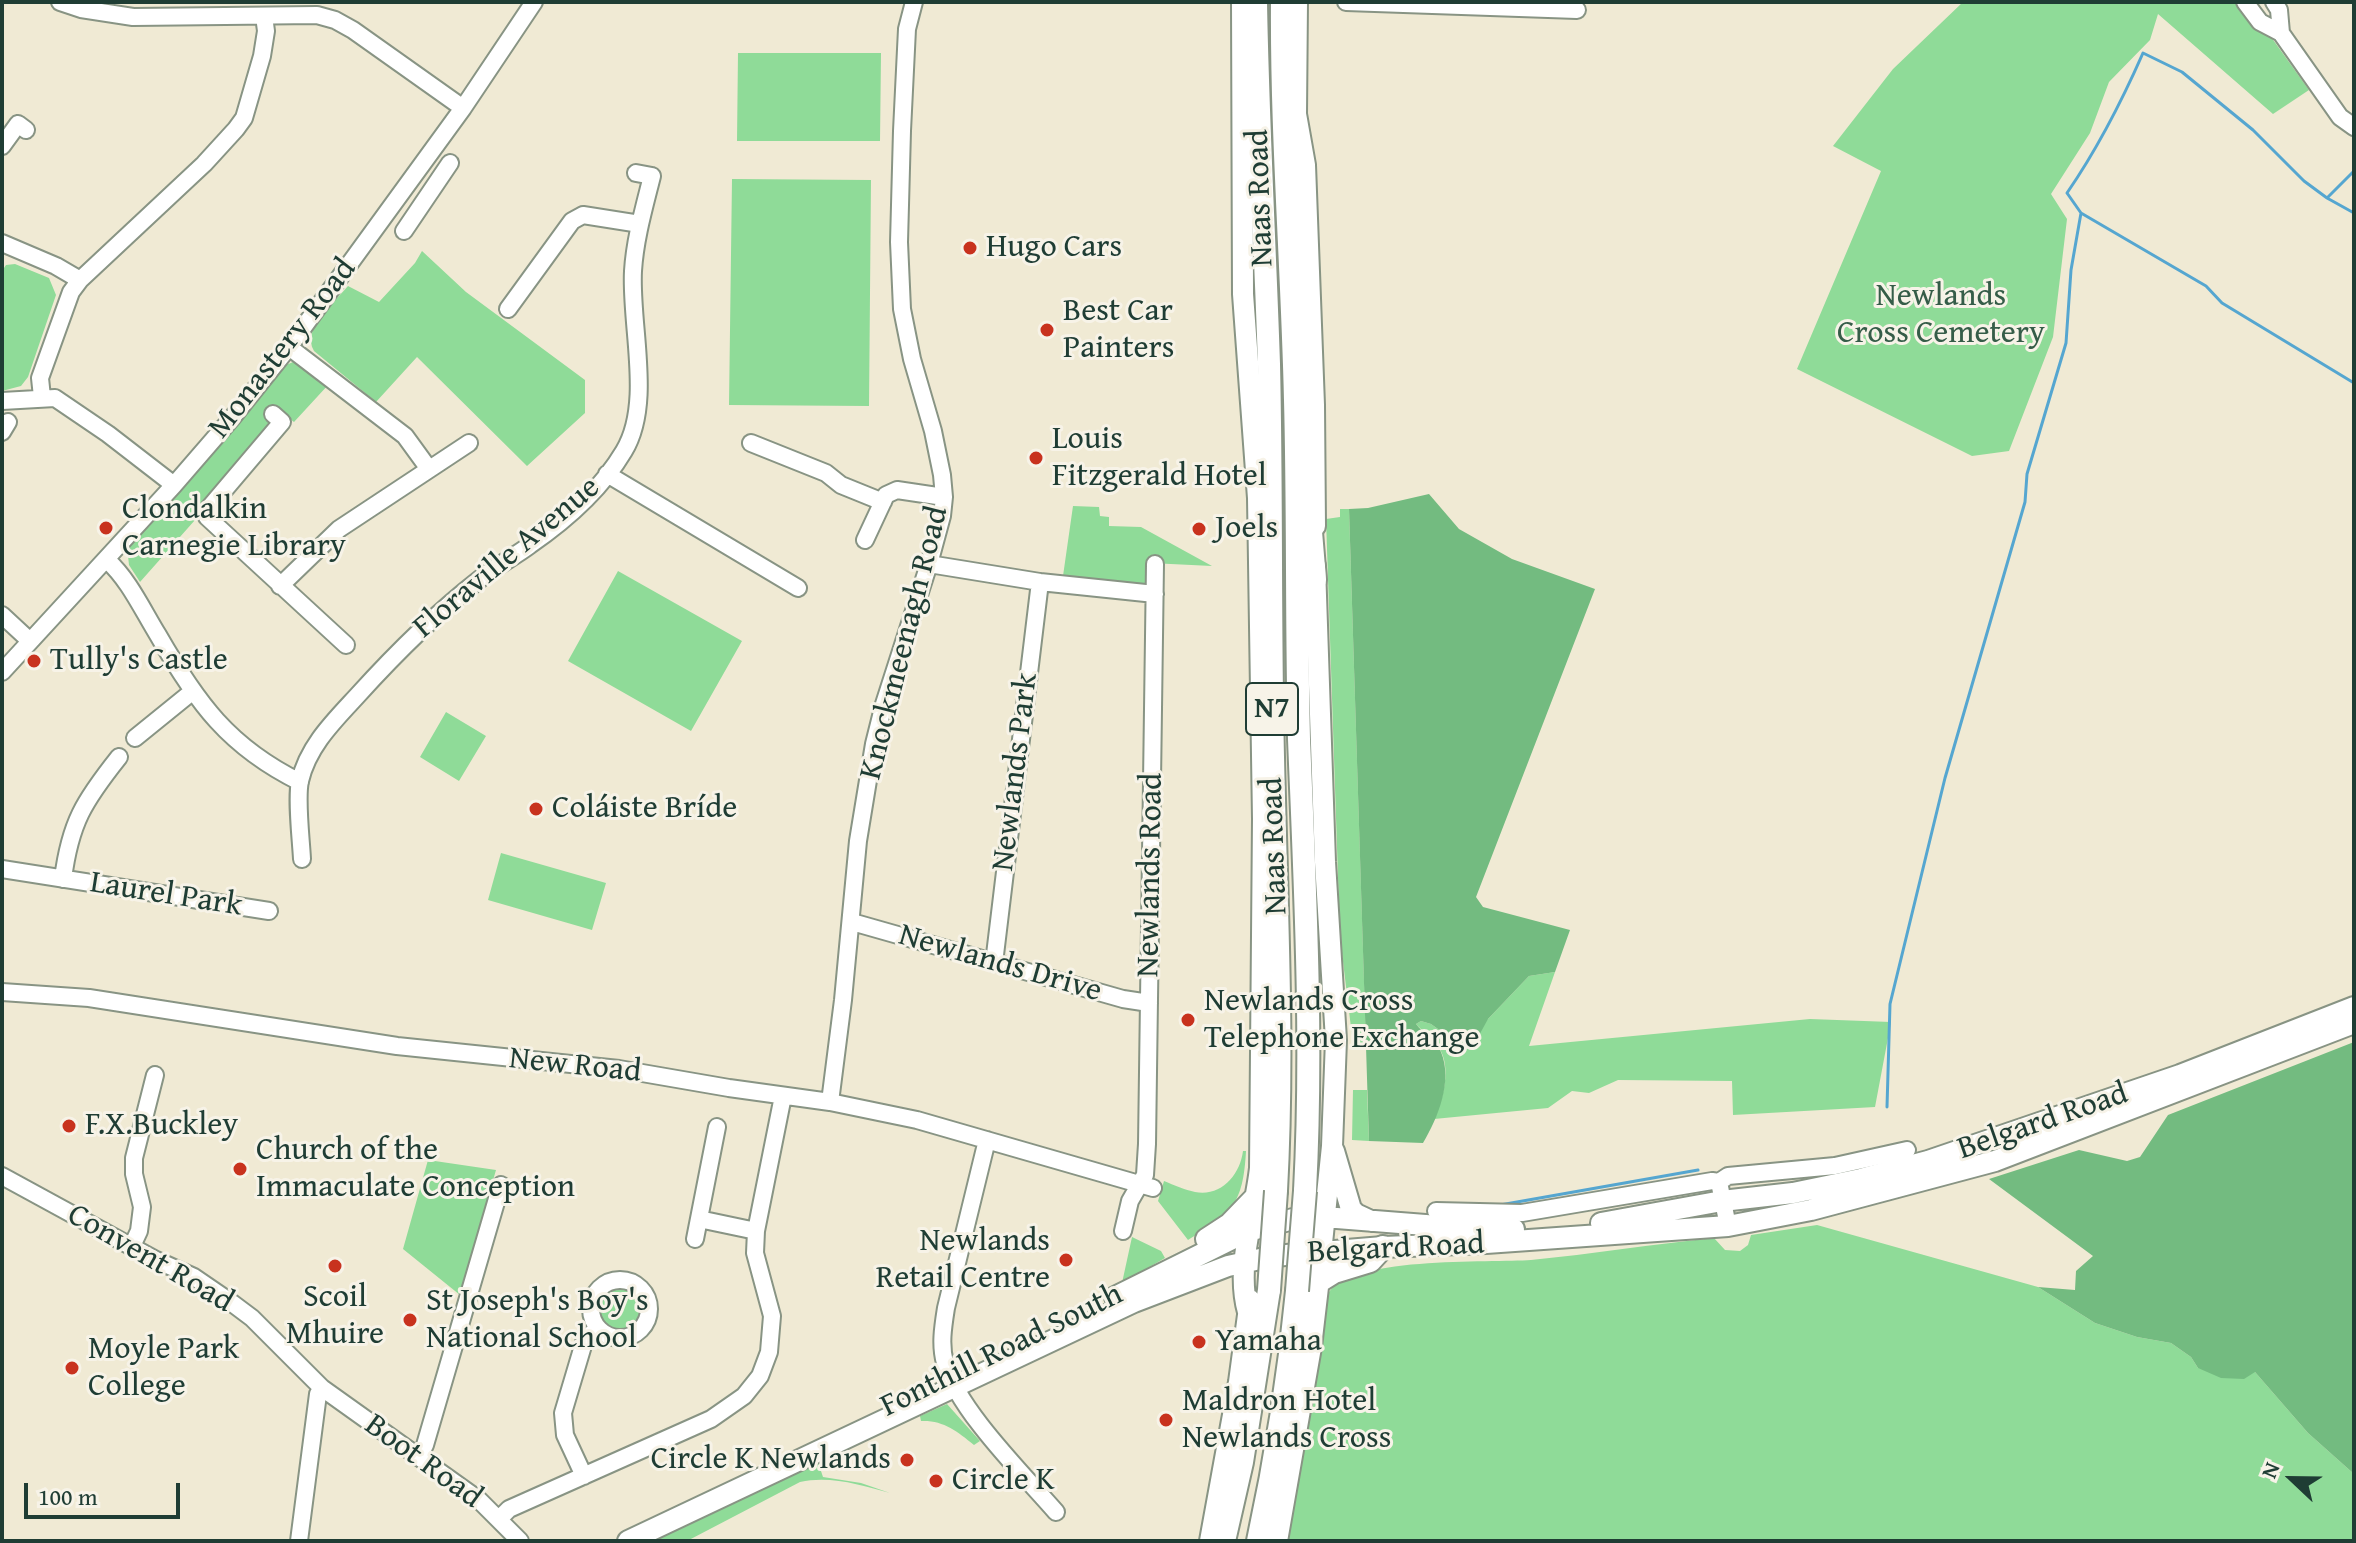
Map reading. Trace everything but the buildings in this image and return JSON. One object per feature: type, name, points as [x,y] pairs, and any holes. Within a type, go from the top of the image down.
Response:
[{"type":"highway","name":"Naas Road","points":[[1224,1541],[1242,1462],[1269,1290],[1260,1216],[1280,1108],[1269,377],[1256,2]]},
{"type":"highway","name":"Naas Road","points":[[1258,1541],[1308,1286],[1305,1191],[1308,1053],[1298,674],[1295,400],[1284,143],[1282,2]]},
{"type":"highway","name":"N7","points":[[1258,498],[1257,367],[1262,227]]},
{"type":"highway","points":[[1295,400],[1307,478],[1315,580]]},
{"type":"highway","points":[[1276,1541],[1303,1392],[1308,1286],[1323,1236]]},
{"type":"highway","points":[[1308,1286],[1334,1272],[1370,1261],[1383,1247]]},
{"type":"main road","name":"Naas Road","points":[[1242,2],[1243,294],[1258,498],[1263,893],[1260,1216]]},
{"type":"main road","points":[[1297,2],[1296,114],[1305,165],[1314,390],[1315,580],[1326,892],[1336,1040],[1332,1146],[1323,1236],[1379,1235],[1465,1243]]},
{"type":"main road","name":"Belgard Road","points":[[1251,1260],[1374,1222],[1476,1229],[1532,1229],[1632,1219],[1720,1191],[1793,1193],[1861,1179],[1928,1161],[2180,1075],[2354,1007]]},
{"type":"main road","name":"Belgard Road","points":[[1260,1216],[1293,1219],[1323,1236],[1383,1247],[1728,1226],[1811,1210],[1995,1161],[2354,1023]]},
{"type":"main road","points":[[1332,1146],[1351,1209],[1374,1222]]},
{"type":"main road","name":"Belgard Road","points":[[1720,1191],[1738,1210],[1775,1207],[1811,1210]]},
{"type":"main road","name":"Belgard Road","points":[[1632,1219],[1647,1222],[1705,1215],[1728,1226]]},
{"type":"main road","points":[[1159,1274],[1229,1224],[1260,1216],[1245,1287],[1244,1299],[1248,1312]]},
{"type":"main road","name":"Fonthill Road South","points":[[952,1381],[1159,1274],[1260,1216]]},
{"type":"main road","points":[[1210,1541],[1239,1382],[1251,1260]]},
{"type":"main road","name":"Fonthill Road South","points":[[628,1541],[759,1478],[785,1459],[952,1381],[1134,1302],[1216,1270],[1251,1260]]},
{"type":"main road","points":[[1216,1270],[1232,1274],[1245,1287]]},
{"type":"street","points":[[60,2],[133,17],[317,15],[335,20],[463,108]]},
{"type":"street","name":"Monastery Road","points":[[2,672],[174,485],[289,347],[403,193],[534,2]]},
{"type":"street","name":"Knockmeenagh Road","points":[[830,1102],[852,922],[858,841],[874,744],[929,564],[944,497],[942,475],[902,309],[899,242],[907,29],[914,2]]},
{"type":"street","points":[[1346,2],[1577,10]]},
{"type":"street","points":[[2245,2],[2260,22],[2281,33],[2340,117],[2354,127]]},
{"type":"street","points":[[2274,2],[2279,10],[2281,33]]},
{"type":"street","points":[[42,397],[40,378],[71,292],[80,280],[204,164],[244,118],[262,56],[266,31],[264,16]]},
{"type":"street","points":[[2,146],[18,124],[26,130]]},
{"type":"street","points":[[404,231],[450,163]]},
{"type":"street","name":"Floraville Avenue","points":[[302,859],[300,782],[322,734],[400,649],[460,594],[490,570],[531,545],[565,516],[607,474],[625,450],[637,413],[633,275],[640,224],[652,176],[636,173]]},
{"type":"street","points":[[403,193],[421,206]]},
{"type":"street","points":[[508,309],[572,221],[583,215],[640,224]]},
{"type":"street","points":[[3,247],[56,266],[80,280]]},
{"type":"street","points":[[289,347],[405,436],[429,469]]},
{"type":"street","points":[[2,401],[55,398],[174,485]]},
{"type":"street","points":[[273,414],[282,422],[209,508],[207,517],[346,645]]},
{"type":"street","points":[[280,586],[339,529],[469,443]]},
{"type":"street","points":[[751,443],[826,473],[841,485],[883,502]]},
{"type":"street","points":[[607,474],[798,588]]},
{"type":"street","points":[[865,540],[886,495],[897,490],[944,497]]},
{"type":"street","points":[[107,560],[127,582],[209,713],[239,746],[276,771],[300,782]]},
{"type":"street","points":[[929,564],[1040,582],[1155,594]]},
{"type":"street","name":"Newlands Road","points":[[1123,1231],[1130,1201],[1147,1186],[1155,564]]},
{"type":"street","name":"Newlands Park","points":[[994,963],[1040,582]]},
{"type":"street","points":[[6,626],[30,641]]},
{"type":"street","points":[[135,738],[162,713],[193,691]]},
{"type":"street","name":"Laurel Park","points":[[63,879],[76,819],[96,785],[119,757]]},
{"type":"street","name":"Laurel Park","points":[[2,869],[269,911]]},
{"type":"street","name":"Newlands Drive","points":[[852,922],[1123,999],[1149,1003]]},
{"type":"street","name":"New Road","points":[[2,992],[89,998],[397,1046],[619,1069],[830,1102],[874,1110],[1147,1186]]},
{"type":"street","points":[[132,1246],[139,1231],[142,1207],[134,1174],[134,1158],[155,1075]]},
{"type":"street","points":[[500,1518],[509,1509],[711,1419],[744,1396],[760,1376],[769,1352],[772,1316],[755,1253],[756,1231],[783,1096]]},
{"type":"street","points":[[695,1239],[717,1127]]},
{"type":"street","points":[[987,1140],[944,1319],[942,1344],[952,1381],[963,1401],[1056,1512]]},
{"type":"street","name":"Belgard Road","points":[[1436,1211],[1522,1213],[1712,1181],[1720,1191],[1728,1176],[1835,1166],[1907,1150]]},
{"type":"street","name":"Convent Road","points":[[2,1176],[194,1277],[252,1318],[322,1388]]},
{"type":"street","points":[[419,1457],[501,1185]]},
{"type":"street","points":[[1720,1191],[1728,1226]]},
{"type":"street","points":[[699,1219],[756,1231]]},
{"type":"street","points":[[584,1476],[565,1435],[563,1413],[585,1339],[598,1328]]},
{"type":"street","points":[[299,1541],[318,1394],[322,1388]]},
{"type":"street","name":"Boot Road","points":[[322,1388],[500,1518],[520,1541]]},
{"type":"green space","name":"Newlands Cross Cemetery","points":[[1963,2],[2246,2],[2309,90],[2273,114],[2158,14],[2150,40],[2109,82],[2090,133],[2051,194],[2067,219],[2053,337],[2009,451],[1972,456],[1797,369],[1881,171],[1833,146],[1893,69]]},
{"type":"green space","points":[[738,53],[881,53],[880,141],[737,141]]},
{"type":"green space","points":[[732,179],[871,180],[869,406],[729,405]]},
{"type":"green space","points":[[422,251],[466,292],[585,380],[585,413],[527,466],[417,357],[376,402],[314,351],[311,342],[315,325],[348,286],[379,302]]},
{"type":"green space","points":[[15,264],[49,278],[56,295],[28,377],[21,386],[2,391],[2,271],[6,265]]},
{"type":"green space","points":[[293,362],[301,364],[329,384],[294,422],[278,410],[268,421],[272,426],[140,582],[129,565],[127,547],[286,365]]},
{"type":"green space","points":[[1429,494],[1459,529],[1512,559],[1595,589],[1476,897],[1483,907],[1570,930],[1555,972],[1529,976],[1488,1019],[1477,1039],[1449,1037],[1431,1024],[1421,1021],[1416,1024],[1439,1048],[1444,1063],[1445,1087],[1434,1122],[1423,1143],[1369,1141],[1349,509],[1368,508]]},
{"type":"green space","points":[[1073,506],[1099,507],[1100,516],[1109,517],[1109,526],[1141,527],[1212,566],[1150,563],[1146,583],[1135,587],[1063,576]]},
{"type":"green space","points":[[1340,509],[1349,509],[1366,1044],[1353,1044],[1340,937],[1326,519],[1340,517]]},
{"type":"green space","points":[[618,571],[742,641],[691,731],[568,661]]},
{"type":"green space","points":[[446,712],[486,736],[459,781],[420,757]]},
{"type":"green space","points":[[501,853],[606,883],[592,930],[488,900]]},
{"type":"green space","points":[[1555,972],[1529,1046],[1810,1019],[1891,1022],[1875,1107],[1733,1115],[1732,1081],[1618,1080],[1589,1093],[1572,1091],[1548,1108],[1434,1119],[1443,1093],[1445,1064],[1437,1045],[1416,1024],[1421,1021],[1431,1024],[1449,1037],[1488,1019],[1529,976]]},
{"type":"green space","points":[[2354,1042],[2354,1474],[2308,1433],[2255,1372],[2244,1379],[2221,1378],[2198,1368],[2191,1357],[2171,1343],[2137,1337],[2095,1323],[2038,1287],[2075,1290],[2076,1271],[2093,1256],[1989,1179],[2079,1150],[2127,1161],[2140,1157],[2168,1115]]},
{"type":"green space","points":[[1353,1090],[1367,1090],[1369,1141],[1352,1140]]},
{"type":"green space","points":[[1243,1151],[1246,1151],[1242,1184],[1232,1206],[1188,1240],[1158,1201],[1164,1181],[1195,1192],[1221,1188],[1238,1168]]},
{"type":"green space","points":[[428,1160],[496,1170],[460,1295],[403,1249]]},
{"type":"green space","points":[[1817,1225],[2038,1287],[2095,1323],[2137,1337],[2171,1343],[2191,1357],[2198,1368],[2255,1372],[2308,1433],[2354,1474],[2354,1541],[1284,1541],[1327,1297],[1338,1283],[1359,1274],[1420,1264],[1531,1260],[1714,1238],[1725,1250],[1740,1251],[1748,1245],[1751,1235]]},
{"type":"green space","points":[[1132,1237],[1161,1251],[1165,1258],[1122,1283]]},
{"type":"green space","points":[[620,1287],[636,1294],[643,1310],[636,1326],[620,1333],[604,1326],[597,1310],[604,1294]]},
{"type":"green space","points":[[947,1404],[980,1441],[974,1445],[943,1424],[921,1421],[920,1416]]},
{"type":"green space","points":[[818,1462],[823,1477],[861,1483],[890,1493],[834,1480],[800,1482],[687,1541],[645,1541]]},
{"type":"waterway","points":[[2354,171],[2327,198],[2304,181],[2253,130],[2182,72],[2143,53],[2108,125],[2067,193],[2081,213],[2206,286],[2222,303],[2354,383]]},
{"type":"waterway","points":[[2327,198],[2354,213]]},
{"type":"waterway","points":[[1887,1107],[1890,1004],[1945,778],[2025,502],[2027,474],[2066,343],[2071,270],[2081,213]]},
{"type":"waterway","points":[[1500,1205],[1698,1170]]},
{"type":"place","name":"Hugo Cars","points":[[970,248]]},
{"type":"place","name":"Best Car Painters","points":[[1047,330]]},
{"type":"place","name":"Louis Fitzgerald Hotel","points":[[1036,458]]},
{"type":"place","name":"Clondalkin Carnegie Library","points":[[106,528]]},
{"type":"place","name":"Joels","points":[[1199,529]]},
{"type":"place","name":"Tully's Castle","points":[[34,661]]},
{"type":"place","name":"Coláiste Bríde","points":[[536,809]]},
{"type":"place","name":"Newlands Cross Telephone Exchange","points":[[1188,1020]]},
{"type":"place","name":"F.X.Buckley","points":[[69,1126]]},
{"type":"place","name":"Church of the Immaculate Conception","points":[[240,1169]]},
{"type":"place","name":"Newlands Retail Centre","points":[[1066,1260]]},
{"type":"place","name":"Scoil Mhuire","points":[[335,1266]]},
{"type":"place","name":"St Joseph's Boy's National School","points":[[410,1320]]},
{"type":"place","name":"Yamaha","points":[[1199,1342]]},
{"type":"place","name":"Moyle Park College","points":[[72,1368]]},
{"type":"place","name":"Maldron Hotel Newlands Cross","points":[[1166,1420]]},
{"type":"place","name":"Circle K Newlands","points":[[907,1460]]},
{"type":"place","name":"Circle K","points":[[936,1481]]}]
